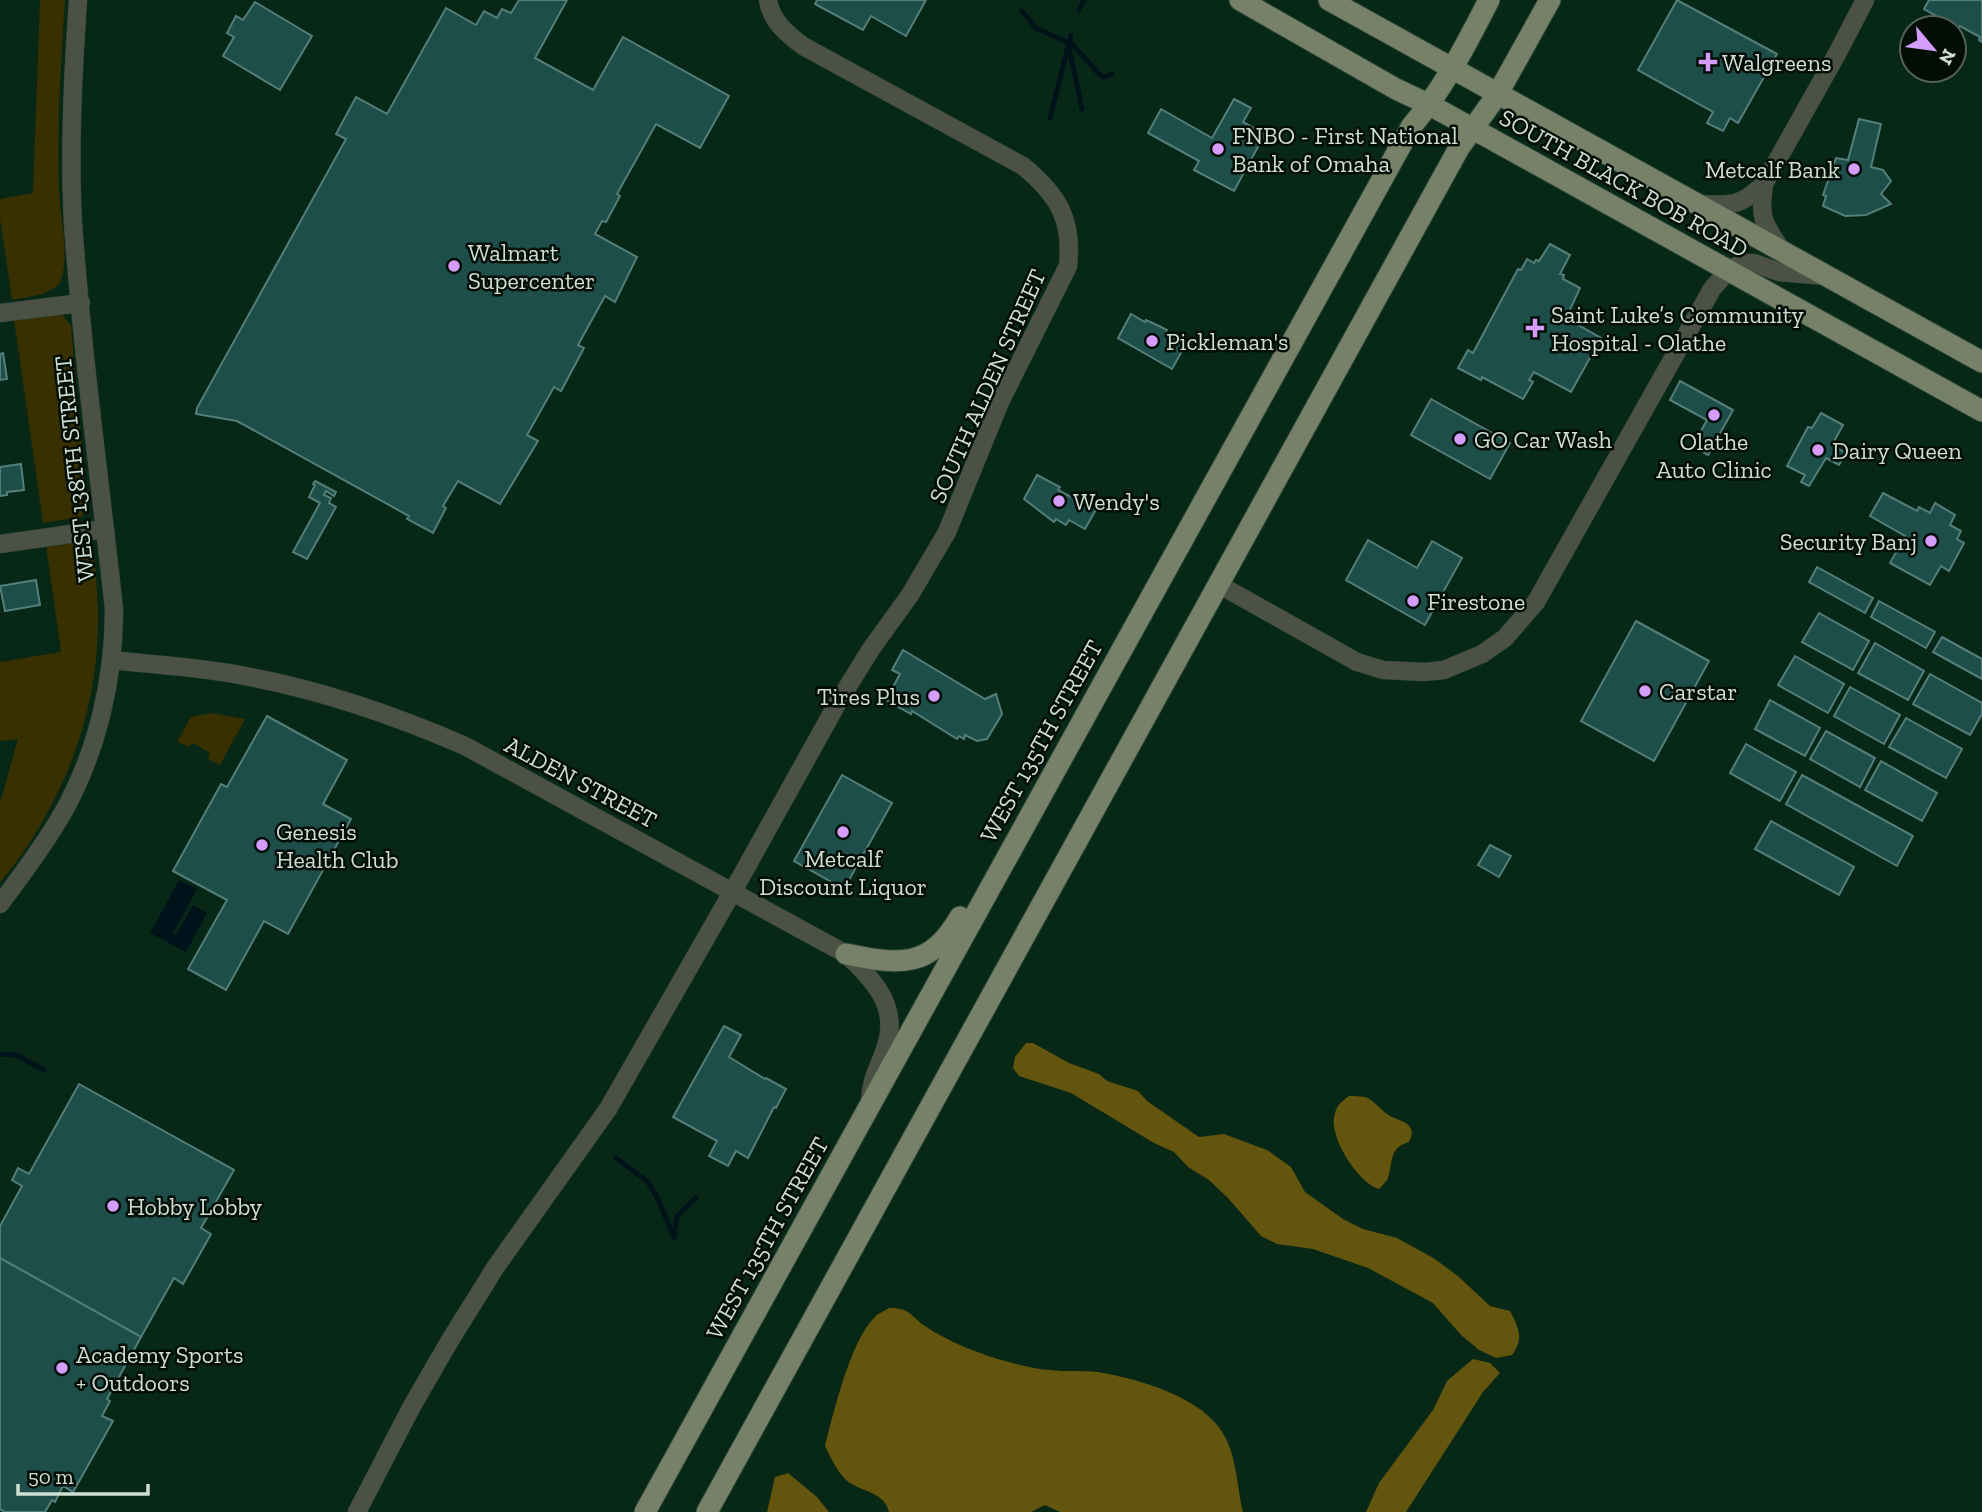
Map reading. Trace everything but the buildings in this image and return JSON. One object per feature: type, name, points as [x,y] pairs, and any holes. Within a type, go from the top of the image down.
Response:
[{"type":"main road","name":"SOUTH BLACK BOB ROAD","points":[[1240,0],[1396,89],[1430,105],[1982,411]]},
{"type":"main road","name":"SOUTH BLACK BOB ROAD","points":[[1329,0],[1982,362]]},
{"type":"main road","name":"WEST 135TH STREET","points":[[645,1512],[1411,127],[1430,105],[1453,70],[1489,0]]},
{"type":"main road","points":[[707,1512],[1452,160],[1497,94],[1550,0]]},
{"type":"main road","points":[[846,954],[874,960],[919,959],[940,946],[949,935],[1093,677],[1108,675]]},
{"type":"street","name":"WEST 138TH STREET","points":[[0,904],[47,838],[80,778],[93,742],[111,660],[114,609],[73,222],[71,148],[78,0]]},
{"type":"street","name":"SOUTH ALDEN STREET","points":[[357,1512],[449,1342],[493,1271],[608,1109],[837,704],[871,649],[910,595],[947,532],[1000,402],[1068,266],[1070,247],[1057,200],[1043,183],[1023,166],[803,46],[778,24],[769,9],[768,0]]},
{"type":"street","points":[[1694,204],[1737,204],[1746,200],[1764,184],[1865,0]]},
{"type":"street","points":[[1764,184],[1762,219],[1782,251]]},
{"type":"street","points":[[1218,584],[1357,662],[1383,670],[1444,670],[1482,654],[1505,638],[1536,602],[1712,289],[1728,271],[1742,263],[1754,263],[1779,272],[1828,277]]},
{"type":"street","points":[[0,313],[80,303]]},
{"type":"street","points":[[0,544],[105,529]]},
{"type":"street","name":"ALDEN STREET","points":[[111,660],[243,675],[377,710],[465,746],[846,954],[885,997],[890,1017],[887,1042],[871,1084],[870,1106]]},
{"type":"shaded area","points":[[40,0],[65,0],[59,142],[64,263],[59,285],[43,294],[12,300],[0,218],[0,199],[33,193]]},
{"type":"shaded area","points":[[61,313],[71,326],[87,503],[82,517],[43,523],[14,320]]},
{"type":"shaded area","points":[[78,539],[92,554],[97,590],[95,670],[88,708],[63,782],[24,851],[0,883],[0,803],[18,739],[0,741],[0,662],[61,652],[46,546]]},
{"type":"shaded area","points":[[211,713],[245,719],[220,765],[208,759],[210,753],[193,743],[189,747],[177,742],[191,717]]},
{"type":"shaded area","points":[[179,880],[197,889],[173,933],[176,935],[193,905],[207,913],[186,952],[150,933]]},
{"type":"shaded area","points":[[1026,1043],[1033,1043],[1069,1063],[1099,1074],[1107,1081],[1138,1091],[1147,1101],[1199,1137],[1224,1134],[1267,1150],[1291,1167],[1305,1192],[1343,1219],[1363,1229],[1397,1238],[1435,1259],[1490,1306],[1510,1311],[1519,1333],[1516,1349],[1512,1355],[1496,1358],[1479,1350],[1461,1335],[1433,1303],[1368,1268],[1313,1249],[1277,1244],[1261,1236],[1228,1198],[1209,1180],[1188,1167],[1174,1152],[1154,1143],[1071,1093],[1019,1076],[1013,1068],[1015,1057]]},
{"type":"shaded area","points":[[1349,1096],[1369,1099],[1388,1115],[1411,1128],[1409,1142],[1397,1148],[1387,1180],[1379,1189],[1362,1178],[1354,1168],[1336,1133],[1336,1110]]},
{"type":"shaded area","points":[[889,1308],[906,1311],[942,1336],[998,1359],[1037,1369],[1092,1371],[1114,1375],[1150,1385],[1186,1400],[1201,1410],[1224,1435],[1234,1463],[1243,1512],[1060,1512],[1045,1505],[1031,1512],[889,1512],[879,1497],[842,1476],[825,1446],[844,1378],[858,1342],[875,1317]]},
{"type":"shaded area","points":[[1473,1359],[1490,1363],[1500,1373],[1483,1392],[1406,1512],[1366,1512],[1379,1483],[1433,1410],[1447,1381]]},
{"type":"shaded area","points":[[788,1473],[817,1497],[829,1512],[767,1512],[775,1477]]},
{"type":"waterway","points":[[1079,10],[1084,0]]},
{"type":"waterway","points":[[1022,11],[1036,28],[1069,41],[1099,74],[1104,77],[1112,74]]},
{"type":"waterway","points":[[1050,118],[1071,35]]},
{"type":"waterway","points":[[1069,47],[1082,109]]},
{"type":"waterway","points":[[0,1054],[16,1055],[44,1070]]},
{"type":"waterway","points":[[616,1158],[647,1181],[674,1237]]},
{"type":"waterway","points":[[674,1237],[677,1216],[696,1198]]},
{"type":"place","name":"Walgreens","points":[[1708,62]]},
{"type":"place","name":"FNBO - First National Bank of Omaha","points":[[1218,149]]},
{"type":"place","name":"Metcalf Bank","points":[[1854,169]]},
{"type":"place","name":"Walmart Supercenter","points":[[454,266]]},
{"type":"place","name":"Saint Luke’s Community Hospital - Olathe","points":[[1535,328]]},
{"type":"place","name":"Pickleman's","points":[[1152,341]]},
{"type":"place","name":"Olathe Auto Clinic","points":[[1714,415]]},
{"type":"place","name":"GO Car Wash","points":[[1460,439]]},
{"type":"place","name":"Dairy Queen","points":[[1818,450]]},
{"type":"place","name":"Wendy's","points":[[1059,501]]},
{"type":"place","name":"Security Banj","points":[[1931,541]]},
{"type":"place","name":"Firestone","points":[[1413,601]]},
{"type":"place","name":"Carstar","points":[[1645,691]]},
{"type":"place","name":"Tires Plus","points":[[934,696]]},
{"type":"place","name":"Metcalf Discount Liquor","points":[[843,832]]},
{"type":"place","name":"Genesis Health Club","points":[[262,845]]},
{"type":"place","name":"Hobby Lobby","points":[[113,1206]]},
{"type":"place","name":"Academy Sports + Outdoors","points":[[62,1368]]}]
